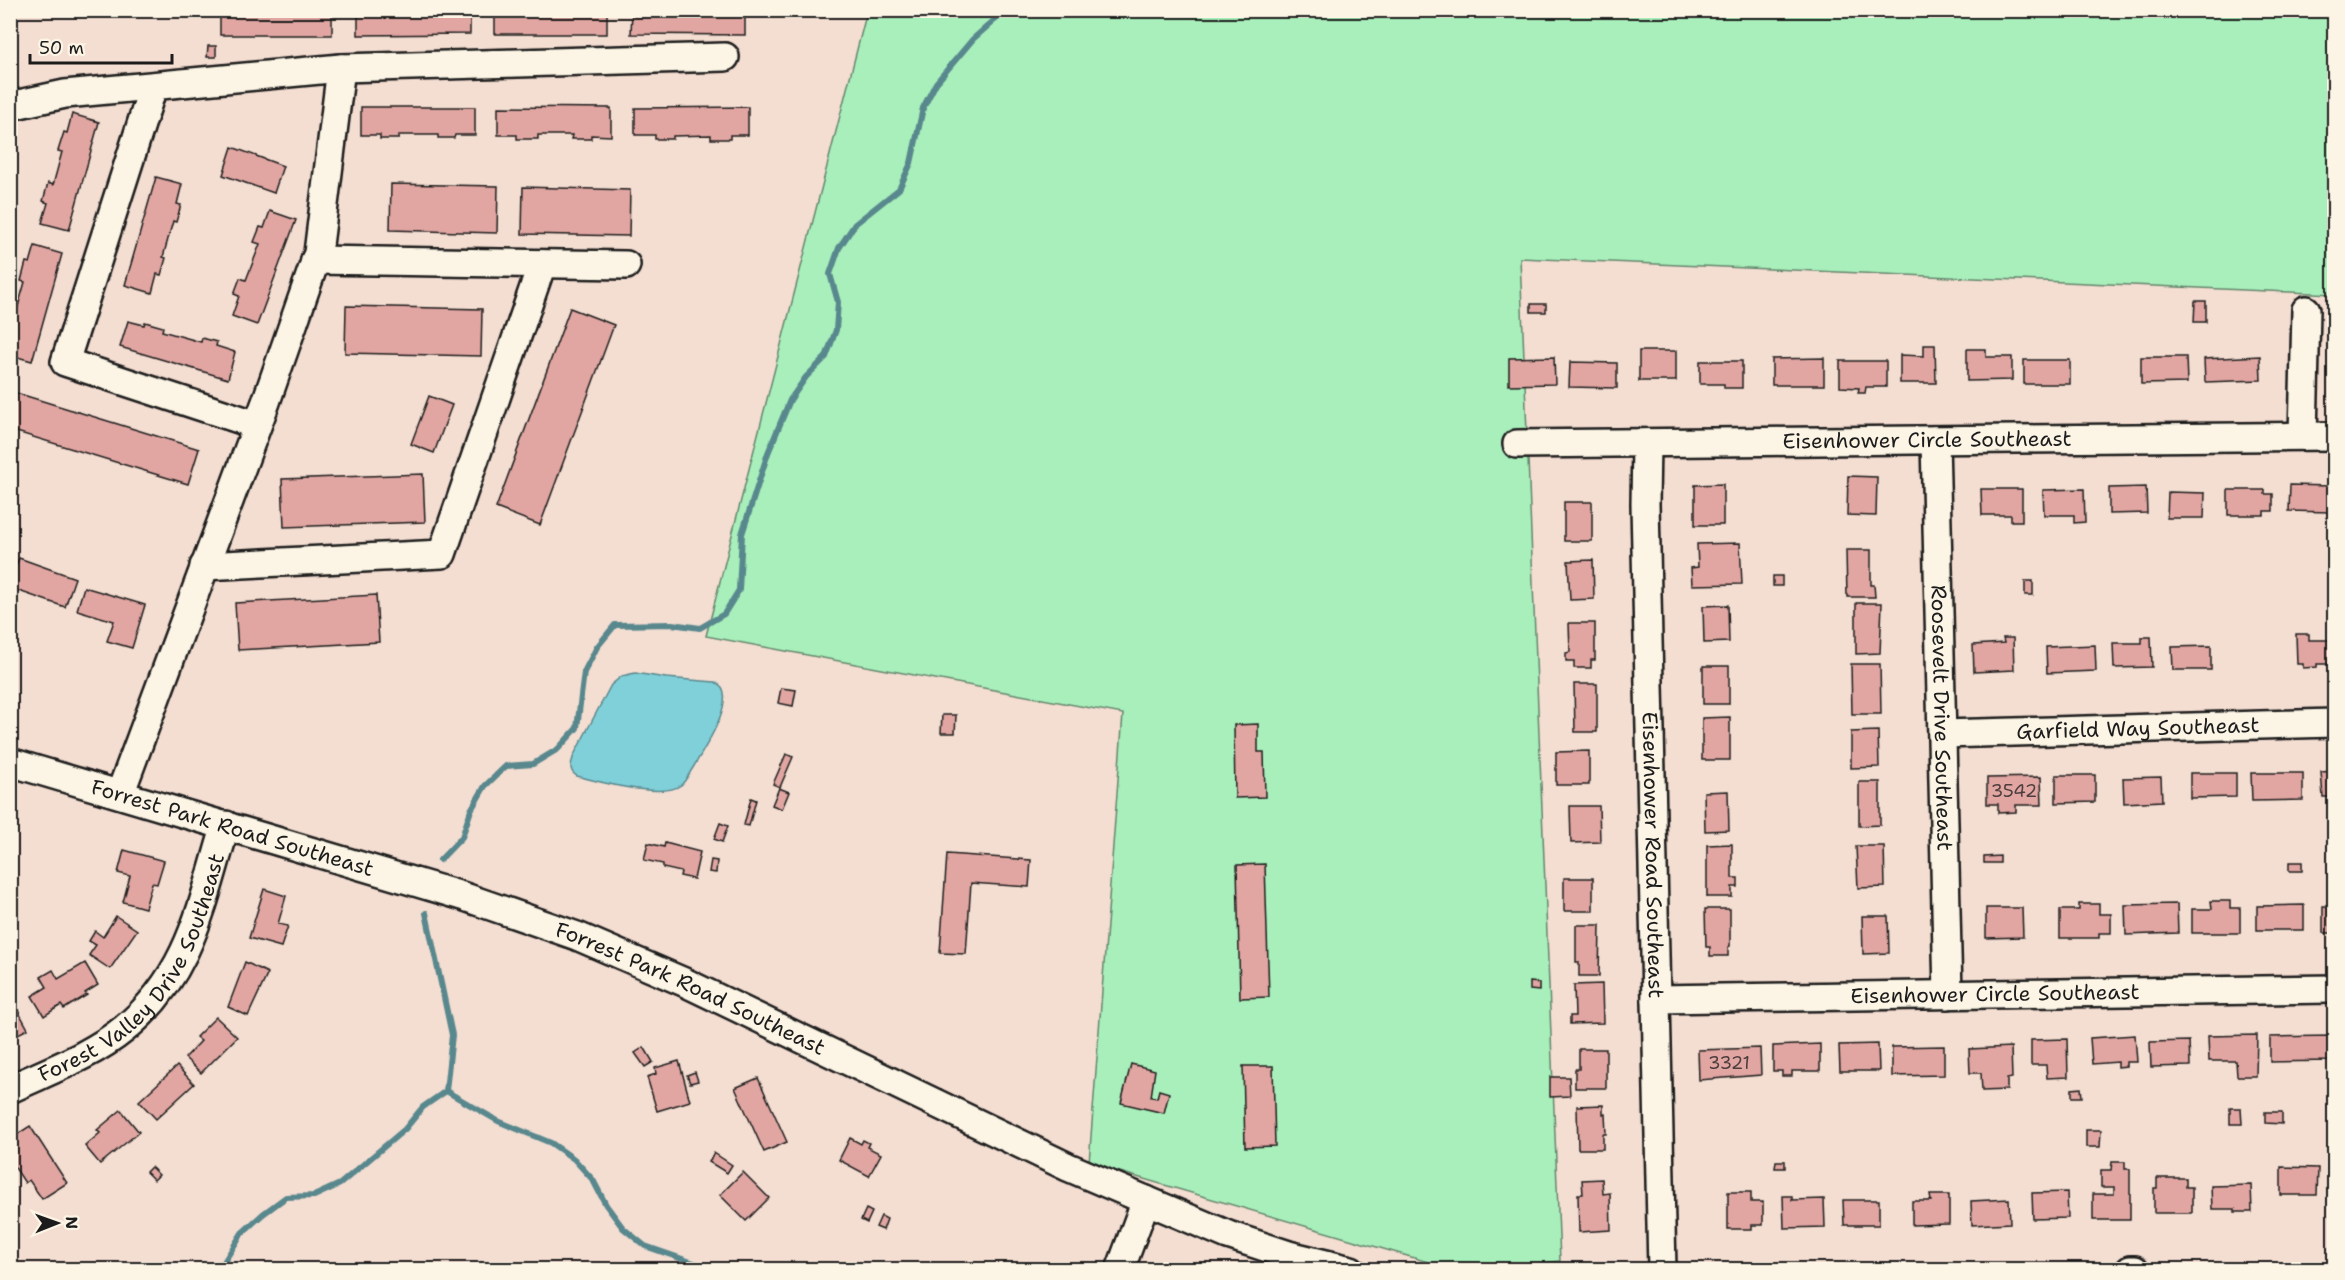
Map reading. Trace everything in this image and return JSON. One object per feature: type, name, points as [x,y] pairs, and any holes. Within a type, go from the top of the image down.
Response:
[{"type":"street","points":[[10,106],[65,94],[341,68],[725,57]]},
{"type":"street","points":[[120,794],[257,425],[318,253],[341,68]]},
{"type":"street","points":[[153,87],[65,362],[257,425]]},
{"type":"street","points":[[315,260],[626,265]]},
{"type":"street","points":[[204,566],[442,554],[542,264]]},
{"type":"street","points":[[2303,436],[2306,310]]},
{"type":"street","name":"Eisenhower Circle Southeast","points":[[1517,444],[2334,436]]},
{"type":"street","name":"Roosevelt Drive Southeast","points":[[1935,440],[1948,995]]},
{"type":"street","name":"Eisenhower Road Southeast","points":[[1646,443],[1645,516],[1662,1269]]},
{"type":"street","name":"Garfield Way Southeast","points":[[1942,734],[2334,723]]},
{"type":"street","name":"Forrest Park Road Southeast","points":[[10,762],[462,896],[577,936],[684,982],[1058,1162],[1146,1200],[1228,1235],[1288,1255],[1351,1269]]},
{"type":"street","name":"Forest Valley Drive Southeast","points":[[10,1089],[94,1049],[123,1030],[148,1007],[171,978],[189,945],[226,825]]},
{"type":"street","name":"Eisenhower Circle Southeast","points":[[1656,999],[2334,989]]},
{"type":"street","points":[[1120,1269],[1146,1200]]},
{"type":"street","points":[[2130,1269],[2135,1269]]},
{"type":"green space","points":[[867,11],[2334,11],[2334,294],[1520,258],[1560,1261],[1494,1269],[1452,1269],[1089,1163],[1123,714],[706,636]]},
{"type":"water","points":[[635,673],[715,682],[722,688],[723,709],[712,735],[685,781],[672,789],[646,790],[615,785],[577,776],[571,770],[574,755],[611,685],[622,676]]},
{"type":"building","points":[[220,10],[332,10],[332,35],[220,35]]},
{"type":"building","points":[[358,10],[470,10],[470,34],[358,35]]},
{"type":"building","points":[[495,10],[607,10],[607,34],[495,34]]},
{"type":"building","points":[[632,10],[745,10],[745,35],[631,34]]},
{"type":"building","points":[[208,46],[216,46],[216,57],[207,57]]},
{"type":"building","points":[[361,107],[475,107],[475,135],[438,138],[438,135],[399,135],[399,139],[380,139],[380,135],[361,135]]},
{"type":"building","points":[[498,107],[611,108],[611,136],[591,135],[591,139],[571,139],[572,135],[538,135],[538,139],[517,139],[517,135],[498,135]]},
{"type":"building","points":[[748,107],[748,135],[730,135],[730,139],[711,139],[711,135],[655,139],[655,135],[635,135],[635,108]]},
{"type":"building","points":[[72,114],[99,122],[69,230],[42,223],[48,203],[43,201],[48,183],[53,185],[62,152],[58,151],[64,132],[67,133]]},
{"type":"building","points":[[232,147],[283,166],[274,193],[223,175]]},
{"type":"building","points":[[156,177],[182,184],[177,204],[181,205],[176,222],[173,221],[163,257],[166,258],[161,275],[157,274],[152,293],[125,285]]},
{"type":"building","points":[[391,184],[498,186],[497,233],[390,230]]},
{"type":"building","points":[[523,187],[630,190],[629,236],[522,234]]},
{"type":"building","points":[[270,211],[296,220],[257,325],[232,316],[239,296],[234,294],[240,278],[246,280],[260,244],[254,242],[260,227],[264,228]]},
{"type":"building","points":[[35,246],[62,254],[32,361],[10,355],[10,321],[12,316],[15,317],[25,282],[21,281],[26,262],[30,263]]},
{"type":"building","points":[[2195,301],[2206,301],[2206,322],[2194,322]]},
{"type":"building","points":[[1531,304],[1546,304],[1546,312],[1531,312]]},
{"type":"building","points":[[346,306],[482,309],[481,356],[345,353]]},
{"type":"building","points":[[570,308],[614,325],[540,525],[496,508]]},
{"type":"building","points":[[128,321],[144,325],[145,322],[163,327],[162,331],[201,342],[202,338],[217,342],[216,346],[235,352],[228,379],[120,347]]},
{"type":"building","points":[[1924,345],[1935,345],[1936,383],[1900,383],[1900,355],[1924,356]]},
{"type":"building","points":[[1967,349],[1986,349],[1986,357],[2012,357],[2012,380],[1967,381]]},
{"type":"building","points":[[1639,351],[1676,351],[1676,381],[1639,381]]},
{"type":"building","points":[[2260,356],[2261,380],[2205,382],[2204,359]]},
{"type":"building","points":[[1554,357],[1555,384],[1509,385],[1509,358]]},
{"type":"building","points":[[2141,357],[2186,357],[2187,383],[2141,384]]},
{"type":"building","points":[[1824,358],[1824,385],[1772,385],[1772,359]]},
{"type":"building","points":[[2024,360],[2070,360],[2070,384],[2024,384]]},
{"type":"building","points":[[1700,361],[1742,361],[1742,388],[1724,388],[1724,384],[1700,384]]},
{"type":"building","points":[[1840,361],[1886,361],[1886,387],[1866,387],[1865,393],[1858,393],[1859,388],[1840,387]]},
{"type":"building","points":[[1570,362],[1617,363],[1617,388],[1569,387]]},
{"type":"building","points":[[10,391],[199,449],[188,484],[10,430]]},
{"type":"building","points":[[429,396],[452,405],[434,453],[411,444]]},
{"type":"building","points":[[423,474],[425,522],[284,527],[282,479]]},
{"type":"building","points":[[1848,476],[1877,477],[1876,516],[1847,515]]},
{"type":"building","points":[[1723,484],[1723,525],[1695,525],[1695,485]]},
{"type":"building","points":[[2290,485],[2330,486],[2330,512],[2289,511]]},
{"type":"building","points":[[2146,487],[2147,513],[2109,514],[2109,488]]},
{"type":"building","points":[[1981,489],[2022,489],[2022,521],[2011,521],[2011,515],[1982,515]]},
{"type":"building","points":[[2084,489],[2085,522],[2074,523],[2074,515],[2044,515],[2043,490]]},
{"type":"building","points":[[2228,490],[2265,490],[2265,494],[2273,494],[2273,511],[2264,511],[2264,515],[2228,515]]},
{"type":"building","points":[[2168,492],[2205,493],[2204,518],[2167,518]]},
{"type":"building","points":[[1564,502],[1592,502],[1592,541],[1564,541]]},
{"type":"building","points":[[1740,543],[1742,584],[1692,585],[1691,568],[1698,567],[1697,544]]},
{"type":"building","points":[[1846,550],[1871,550],[1871,585],[1874,585],[1875,597],[1847,597]]},
{"type":"building","points":[[19,558],[75,578],[65,607],[10,588]]},
{"type":"building","points":[[1593,560],[1594,599],[1570,600],[1568,561]]},
{"type":"building","points":[[1773,576],[1782,576],[1782,586],[1773,586]]},
{"type":"building","points":[[2025,581],[2033,581],[2033,595],[2025,595]]},
{"type":"building","points":[[84,587],[145,605],[132,648],[107,641],[114,621],[77,610]]},
{"type":"building","points":[[376,595],[379,642],[238,650],[235,603]]},
{"type":"building","points":[[1856,603],[1882,603],[1880,653],[1856,654]]},
{"type":"building","points":[[1728,605],[1729,642],[1704,643],[1703,606]]},
{"type":"building","points":[[1569,623],[1595,623],[1595,660],[1591,660],[1591,668],[1574,668],[1574,661],[1566,661],[1566,653],[1570,652]]},
{"type":"building","points":[[2296,634],[2309,634],[2309,640],[2334,640],[2334,664],[2317,664],[2317,667],[2303,668],[2303,664],[2297,664]]},
{"type":"building","points":[[2142,637],[2151,637],[2152,667],[2114,668],[2113,643],[2142,643]]},
{"type":"building","points":[[2003,638],[2013,638],[2014,670],[1974,672],[1973,645],[2004,643]]},
{"type":"building","points":[[2095,645],[2096,671],[2047,673],[2046,647]]},
{"type":"building","points":[[2211,646],[2211,670],[2173,670],[2172,647]]},
{"type":"building","points":[[1851,664],[1880,664],[1881,714],[1852,714]]},
{"type":"building","points":[[1703,666],[1729,666],[1729,704],[1703,704]]},
{"type":"building","points":[[1574,684],[1597,684],[1597,732],[1575,732]]},
{"type":"building","points":[[781,688],[796,690],[793,706],[778,703]]},
{"type":"building","points":[[942,715],[956,715],[955,733],[941,733]]},
{"type":"building","points":[[1730,717],[1730,760],[1702,760],[1702,718]]},
{"type":"building","points":[[1258,724],[1258,752],[1264,752],[1265,797],[1235,798],[1234,725]]},
{"type":"building","points":[[1878,731],[1879,767],[1851,768],[1851,732]]},
{"type":"building","points":[[1589,751],[1589,785],[1556,785],[1556,752]]},
{"type":"building","points":[[786,754],[793,757],[780,787],[773,784]]},
{"type":"building","points":[[2334,771],[2334,797],[2323,797],[2321,772]]},
{"type":"building","points":[[2190,773],[2236,773],[2236,797],[2190,798]]},
{"type":"building","points":[[2251,773],[2303,773],[2303,800],[2252,801]]},
{"type":"building","points":[[2056,775],[2095,775],[2095,802],[2056,803]]},
{"type":"building","points":[[2041,777],[2042,805],[2016,805],[2016,812],[1998,813],[1998,804],[1987,804],[1987,778]]},
{"type":"building","points":[[2161,777],[2162,801],[2124,803],[2123,778]]},
{"type":"building","points":[[1859,782],[1880,782],[1880,825],[1859,826]]},
{"type":"building","points":[[779,788],[789,792],[782,809],[772,805]]},
{"type":"building","points":[[1728,791],[1729,830],[1705,831],[1704,792]]},
{"type":"building","points":[[751,798],[756,800],[749,826],[744,825]]},
{"type":"building","points":[[1570,806],[1599,806],[1600,842],[1571,843]]},
{"type":"building","points":[[720,823],[728,826],[722,842],[714,839]]},
{"type":"building","points":[[648,843],[664,847],[665,843],[700,852],[694,879],[680,876],[681,872],[663,868],[663,864],[644,860]]},
{"type":"building","points":[[1732,844],[1732,878],[1738,878],[1738,887],[1732,887],[1732,897],[1707,897],[1707,845]]},
{"type":"building","points":[[1856,846],[1884,846],[1885,887],[1858,888]]},
{"type":"building","points":[[124,850],[164,861],[157,884],[152,883],[145,908],[123,902],[130,876],[118,873]]},
{"type":"building","points":[[947,854],[1031,860],[1029,887],[971,883],[966,954],[940,953]]},
{"type":"building","points":[[2000,856],[2000,863],[1984,863],[1984,857]]},
{"type":"building","points":[[711,860],[717,861],[716,873],[709,872]]},
{"type":"building","points":[[2289,862],[2302,862],[2302,871],[2289,871]]},
{"type":"building","points":[[1265,864],[1269,997],[1240,998],[1237,865]]},
{"type":"building","points":[[1564,878],[1593,878],[1593,911],[1564,911]]},
{"type":"building","points":[[264,889],[286,896],[278,924],[288,926],[281,947],[249,938]]},
{"type":"building","points":[[2211,901],[2230,901],[2230,908],[2240,908],[2240,933],[2192,933],[2192,909],[2212,909]]},
{"type":"building","points":[[2079,904],[2099,904],[2099,914],[2111,914],[2111,933],[2099,933],[2099,938],[2060,938],[2060,910],[2079,910]]},
{"type":"building","points":[[2177,904],[2178,933],[2126,935],[2125,905]]},
{"type":"building","points":[[2304,905],[2304,930],[2257,930],[2257,906]]},
{"type":"building","points":[[2323,906],[2334,906],[2334,933],[2323,933]]},
{"type":"building","points":[[1986,908],[2022,908],[2023,937],[1986,938]]},
{"type":"building","points":[[1705,909],[1730,909],[1728,956],[1710,956],[1710,947],[1706,947]]},
{"type":"building","points":[[116,916],[137,930],[110,969],[89,955],[96,945],[89,941],[95,931],[103,937]]},
{"type":"building","points":[[1862,916],[1888,916],[1889,953],[1863,954]]},
{"type":"building","points":[[1576,925],[1600,925],[1599,976],[1579,976],[1579,962],[1576,962]]},
{"type":"building","points":[[245,962],[268,973],[248,1016],[228,1007]]},
{"type":"building","points":[[85,963],[98,985],[85,993],[87,995],[64,1009],[61,1005],[44,1016],[32,996],[47,987],[41,977],[53,970],[58,979]]},
{"type":"building","points":[[1530,982],[1539,983],[1539,991],[1530,990]]},
{"type":"building","points":[[1602,984],[1603,1023],[1570,1024],[1570,1016],[1575,1016],[1574,985]]},
{"type":"building","points":[[15,1005],[28,1029],[10,1038],[10,1007]]},
{"type":"building","points":[[216,1017],[237,1037],[201,1073],[185,1058],[201,1041],[196,1037]]},
{"type":"building","points":[[2135,1035],[2137,1062],[2126,1062],[2126,1066],[2118,1067],[2118,1062],[2092,1064],[2090,1038]]},
{"type":"building","points":[[2257,1035],[2256,1076],[2237,1076],[2236,1061],[2209,1061],[2208,1036]]},
{"type":"building","points":[[2334,1036],[2334,1061],[2270,1062],[2270,1037]]},
{"type":"building","points":[[2067,1039],[2068,1077],[2047,1078],[2046,1065],[2031,1065],[2031,1040]]},
{"type":"building","points":[[2189,1041],[2190,1066],[2151,1067],[2150,1042]]},
{"type":"building","points":[[1820,1044],[1820,1071],[1792,1071],[1792,1076],[1782,1076],[1782,1071],[1773,1071],[1773,1046]]},
{"type":"building","points":[[1878,1044],[1879,1071],[1840,1071],[1839,1045]]},
{"type":"building","points":[[1944,1046],[1944,1075],[1892,1076],[1892,1047]]},
{"type":"building","points":[[644,1047],[653,1062],[645,1067],[635,1053]]},
{"type":"building","points":[[2011,1047],[2012,1078],[2007,1079],[2007,1090],[1982,1091],[1981,1073],[1970,1073],[1969,1049]]},
{"type":"building","points":[[1760,1048],[1761,1075],[1699,1080],[1698,1050]]},
{"type":"building","points":[[1579,1049],[1606,1049],[1606,1088],[1575,1088],[1575,1069],[1579,1069]]},
{"type":"building","points":[[679,1061],[690,1101],[657,1111],[647,1077],[656,1074],[655,1068]]},
{"type":"building","points":[[1131,1064],[1155,1070],[1151,1097],[1157,1098],[1159,1090],[1169,1093],[1164,1113],[1121,1103]]},
{"type":"building","points":[[177,1066],[194,1084],[156,1119],[139,1101]]},
{"type":"building","points":[[1243,1066],[1273,1066],[1275,1146],[1245,1147]]},
{"type":"building","points":[[695,1072],[698,1081],[690,1083],[687,1075]]},
{"type":"building","points":[[1550,1077],[1569,1077],[1570,1096],[1550,1097]]},
{"type":"building","points":[[758,1078],[787,1142],[764,1152],[735,1088]]},
{"type":"building","points":[[2081,1088],[2082,1097],[2072,1097],[2072,1089]]},
{"type":"building","points":[[1603,1105],[1606,1134],[1603,1134],[1603,1149],[1578,1149],[1577,1106]]},
{"type":"building","points":[[2230,1108],[2241,1108],[2242,1124],[2230,1124]]},
{"type":"building","points":[[121,1110],[139,1132],[100,1164],[85,1146],[100,1133],[97,1130]]},
{"type":"building","points":[[2265,1112],[2282,1112],[2282,1124],[2265,1123]]},
{"type":"building","points":[[30,1126],[67,1183],[42,1199],[29,1180],[25,1183],[10,1160],[13,1154],[10,1150],[10,1139]]},
{"type":"building","points":[[2086,1130],[2101,1130],[2100,1147],[2086,1147]]},
{"type":"building","points":[[850,1138],[861,1144],[863,1140],[869,1143],[867,1147],[881,1154],[869,1176],[839,1160]]},
{"type":"building","points":[[714,1153],[732,1165],[727,1173],[709,1162]]},
{"type":"building","points":[[1776,1161],[1785,1161],[1785,1168],[1775,1168]]},
{"type":"building","points":[[2112,1162],[2125,1162],[2125,1169],[2130,1169],[2130,1220],[2093,1220],[2093,1194],[2114,1194],[2114,1187],[2101,1187],[2101,1170],[2111,1170]]},
{"type":"building","points":[[151,1167],[159,1175],[154,1180],[146,1172]]},
{"type":"building","points":[[2281,1167],[2318,1168],[2317,1195],[2281,1195]]},
{"type":"building","points":[[743,1172],[769,1198],[746,1221],[720,1195]]},
{"type":"building","points":[[2157,1178],[2186,1178],[2186,1187],[2192,1187],[2192,1213],[2154,1213],[2154,1188],[2157,1188]]},
{"type":"building","points":[[1602,1179],[1603,1194],[1610,1193],[1611,1230],[1579,1232],[1578,1194],[1583,1194],[1582,1180]]},
{"type":"building","points":[[2251,1185],[2252,1212],[2212,1209],[2211,1186]]},
{"type":"building","points":[[1728,1192],[1751,1192],[1751,1202],[1763,1202],[1763,1225],[1752,1225],[1752,1229],[1728,1229]]},
{"type":"building","points":[[2067,1192],[2068,1218],[2033,1219],[2032,1193]]},
{"type":"building","points":[[1930,1195],[1949,1195],[1949,1224],[1912,1225],[1912,1201],[1931,1201]]},
{"type":"building","points":[[1783,1196],[1792,1196],[1792,1200],[1824,1199],[1825,1227],[1784,1228]]},
{"type":"building","points":[[2009,1199],[2010,1223],[1972,1225],[1971,1201]]},
{"type":"building","points":[[1843,1200],[1879,1200],[1879,1225],[1844,1225]]},
{"type":"building","points":[[866,1209],[872,1212],[867,1223],[861,1220]]},
{"type":"building","points":[[881,1216],[887,1219],[883,1230],[876,1227]]},
{"type":"building","points":[[1188,1265],[1213,1268],[1213,1270],[1188,1270]]},
{"type":"waterway","points":[[440,860],[462,837],[471,810],[485,786],[506,766],[533,764],[558,749],[577,728],[584,672],[597,647],[615,625],[672,624],[700,628],[724,614],[739,590],[742,534],[768,453],[790,400],[806,377],[826,357],[836,330],[838,302],[830,274],[839,248],[855,224],[899,189],[911,163],[923,108],[936,83],[973,39],[1006,10]]},
{"type":"waterway","points":[[426,913],[452,1035],[446,1091]]},
{"type":"waterway","points":[[446,1091],[498,1121],[551,1143],[574,1159],[593,1180],[606,1205],[623,1228],[645,1246],[714,1270]]},
{"type":"waterway","points":[[219,1270],[242,1233],[263,1214],[286,1197],[314,1196],[340,1184],[405,1129],[423,1107],[446,1091]]}]
